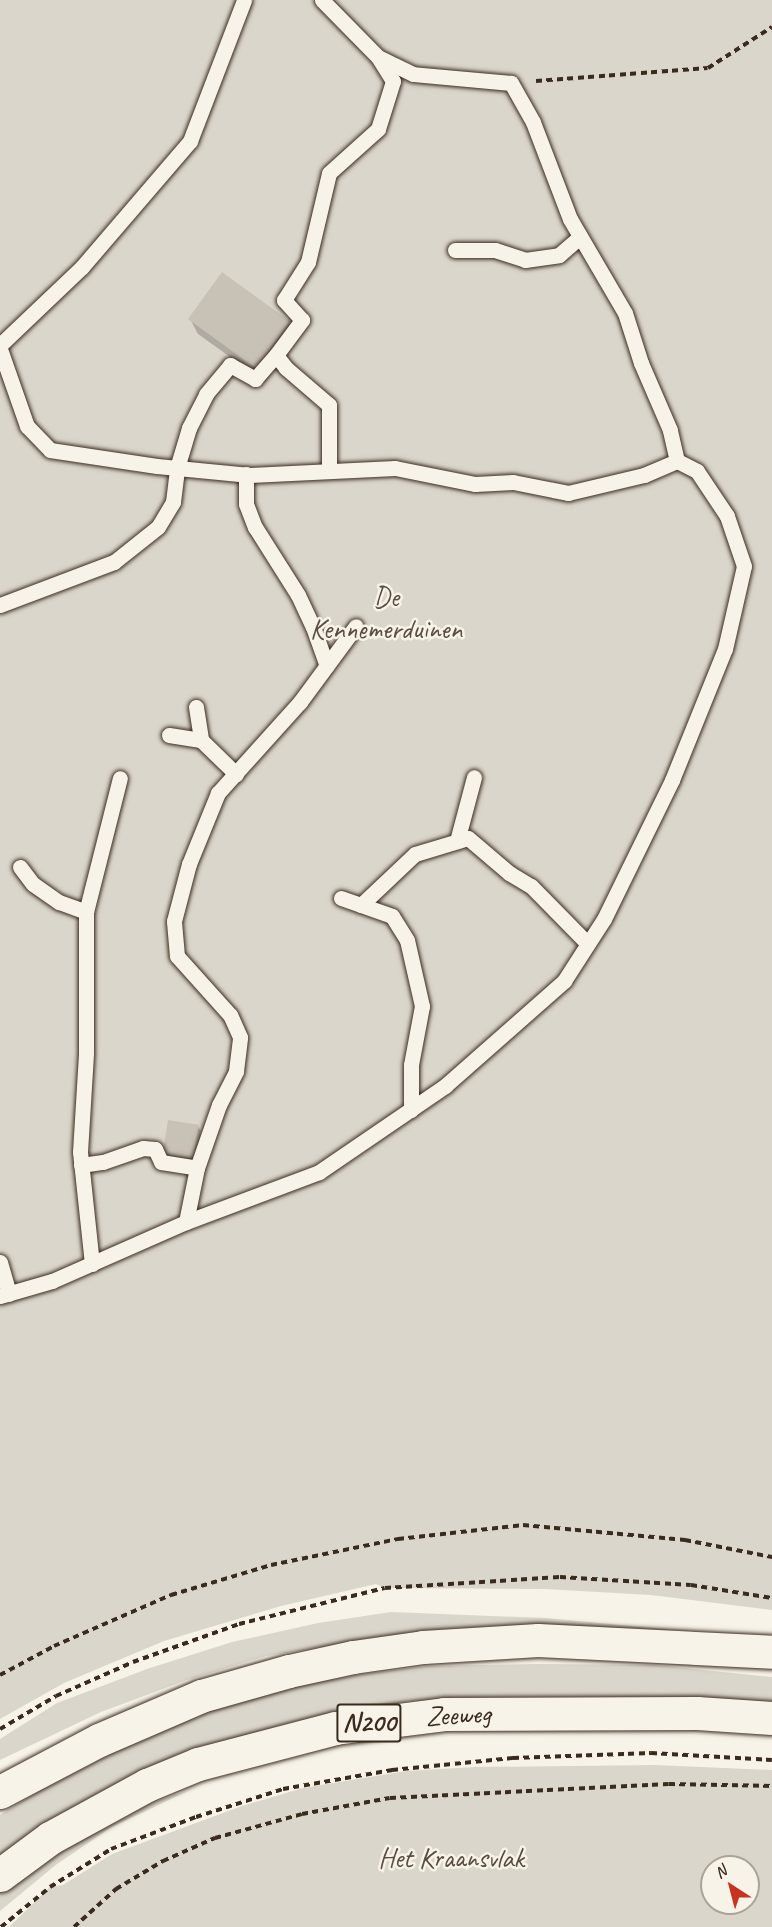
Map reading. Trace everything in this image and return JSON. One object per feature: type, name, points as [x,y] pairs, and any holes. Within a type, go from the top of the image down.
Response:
[{"type":"main road","name":"N200","points":[[0,1792],[99,1740],[201,1696],[289,1671],[353,1657],[423,1647],[538,1640],[772,1652]]},
{"type":"main road","name":"Zeeweg","points":[[0,1875],[50,1838],[147,1785],[198,1764],[335,1728],[444,1714],[674,1713],[772,1718]]},
{"type":"lane","points":[[0,1262],[4,1295],[52,1281],[186,1222],[319,1172],[445,1086],[564,981],[604,919],[672,780],[725,649],[744,566],[727,516],[697,471],[677,461],[644,475],[567,493],[513,483],[475,484],[395,468],[246,474],[177,468],[50,450],[27,426],[0,347],[82,267],[190,141],[244,0]]},
{"type":"lane","points":[[0,605],[114,562],[158,527],[173,502],[177,468],[189,428],[201,403],[230,365],[255,379],[302,320],[284,300],[308,262],[329,173],[378,129],[393,81],[378,57],[322,0]]},
{"type":"lane","points":[[378,57],[413,74],[511,83],[532,122],[547,163],[580,237],[625,313],[641,363],[670,430],[677,461]]},
{"type":"lane","points":[[455,250],[495,250],[525,260],[559,255],[580,237]]},
{"type":"lane","points":[[276,355],[286,368],[329,405],[329,471]]},
{"type":"lane","points":[[246,474],[246,504],[255,527],[314,627],[327,666]]},
{"type":"lane","points":[[186,1222],[197,1168],[219,1105],[236,1071],[240,1036],[230,1015],[177,956],[174,921],[189,864],[218,793],[300,702],[356,626]]},
{"type":"lane","points":[[196,707],[201,740]]},
{"type":"lane","points":[[169,735],[201,740],[236,774]]},
{"type":"lane","points":[[457,841],[474,777]]},
{"type":"lane","points":[[92,1264],[81,1165],[86,1053],[86,912],[120,778]]},
{"type":"lane","points":[[361,905],[415,854],[468,838],[509,873],[531,886],[588,944]]},
{"type":"lane","points":[[20,867],[33,884],[59,902],[86,912]]},
{"type":"lane","points":[[341,898],[392,916],[407,940],[422,1006],[411,1065],[411,1110]]},
{"type":"lane","points":[[81,1165],[103,1162],[143,1148],[155,1149],[161,1162],[197,1168]]},
{"type":"path","points":[[511,83],[708,68],[772,27]]},
{"type":"path","points":[[0,1675],[54,1646],[171,1594],[271,1565],[398,1539],[523,1525],[686,1540],[772,1557]]},
{"type":"path","points":[[0,1729],[56,1696],[133,1662],[239,1624],[385,1588],[560,1577],[691,1585],[772,1598]]},
{"type":"path","points":[[1,1927],[50,1887],[111,1849],[196,1817],[283,1789],[392,1770],[513,1758],[651,1753],[772,1760]]},
{"type":"path","points":[[74,1927],[116,1889],[164,1861],[215,1838],[302,1814],[390,1798],[669,1784],[772,1786]]},
{"type":"green space","name":"De Kennemerduinen","points":[[0,0],[772,0],[772,1610],[651,1595],[545,1589],[385,1588],[376,1584],[281,1606],[164,1641],[64,1683],[0,1719]]},
{"type":"green space","points":[[391,1612],[545,1618],[665,1629],[719,1639],[347,1643],[266,1656],[184,1681],[101,1712],[0,1760],[0,1739],[57,1703],[147,1669],[232,1642],[318,1623]]},
{"type":"green space","points":[[655,1665],[772,1677],[772,1709],[452,1699],[410,1701],[340,1712],[0,1857],[0,1815],[43,1788],[186,1716],[261,1693],[356,1675],[427,1666]]},
{"type":"green space","name":"Het Kraansvlak","points":[[655,1765],[772,1770],[772,1927],[9,1927],[50,1887],[63,1885],[112,1854],[242,1806],[303,1788],[406,1771],[475,1767]]},
{"type":"green space","points":[[190,1790],[112,1827],[57,1864],[0,1911],[0,1893],[91,1829],[133,1809]]},
{"type":"building","points":[[222,272],[290,321],[256,368],[188,319]]},
{"type":"building","points":[[168,1120],[199,1125],[193,1158],[163,1154]]}]
